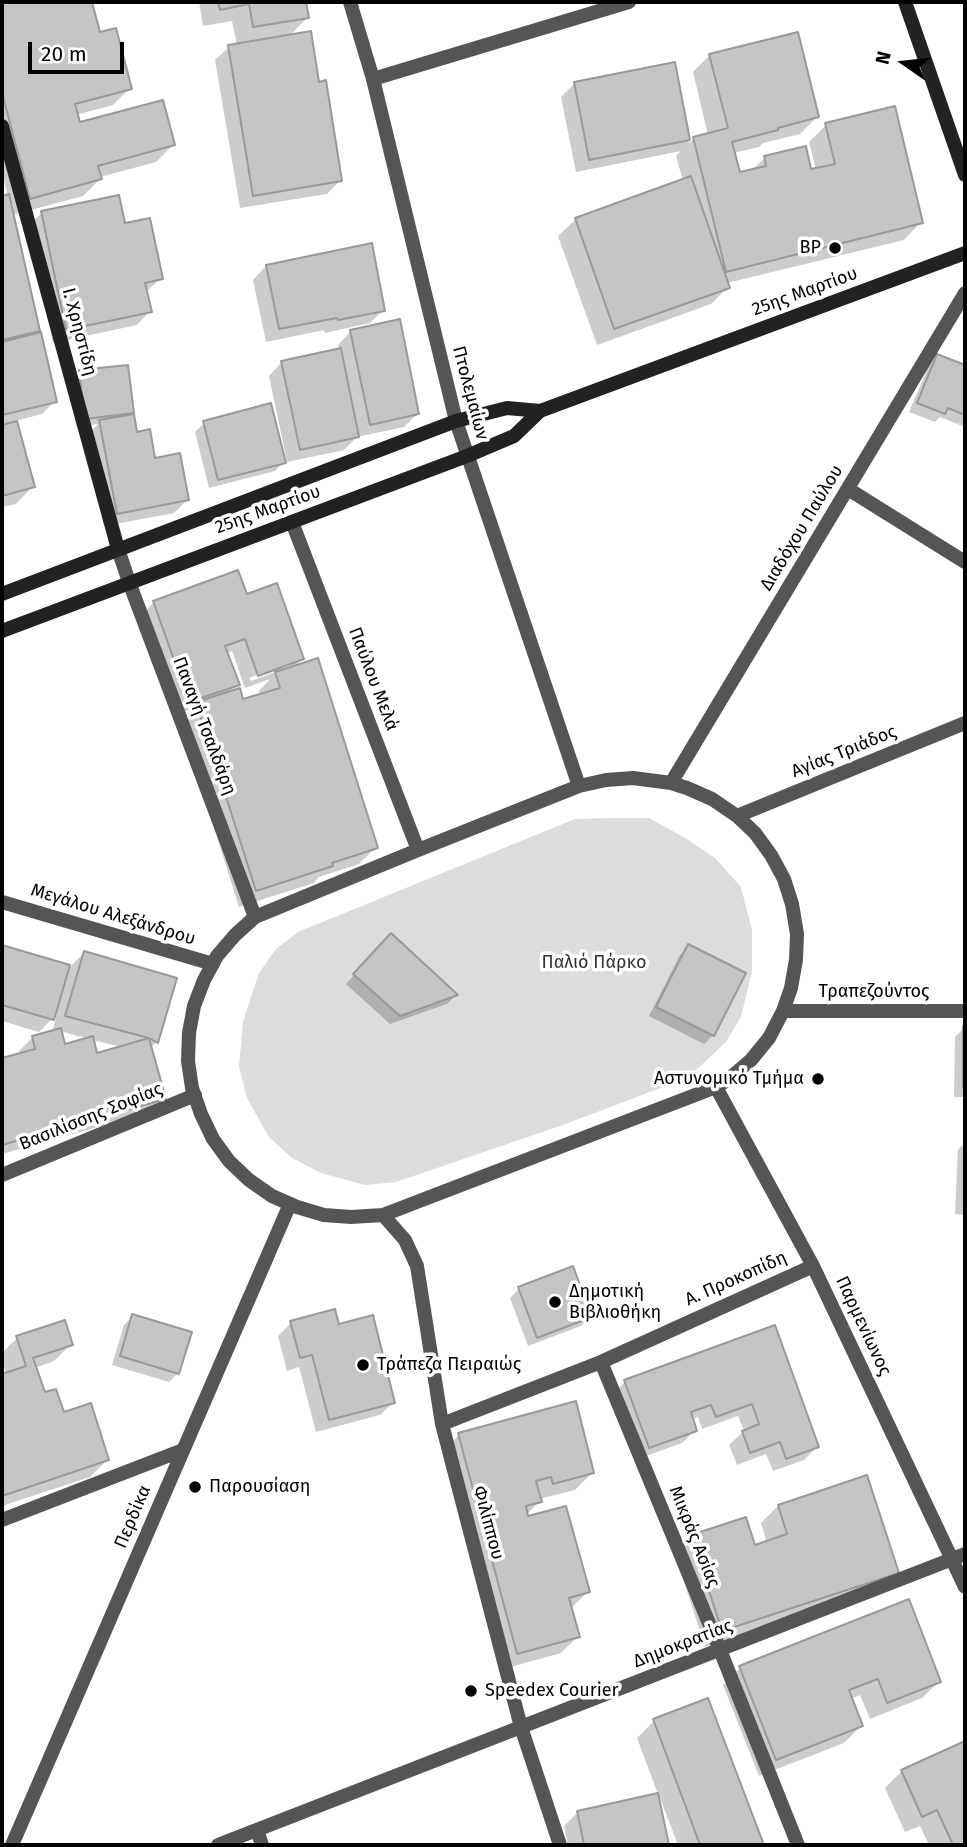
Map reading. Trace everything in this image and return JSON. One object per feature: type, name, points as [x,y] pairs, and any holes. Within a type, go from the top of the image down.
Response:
[{"type":"main road","points":[[905,2],[965,175]]},
{"type":"main road","name":"Ι. Χρηστίδη","points":[[2,126],[118,549]]},
{"type":"main road","name":"25ης Μαρτίου","points":[[2,631],[467,456],[514,436],[540,411],[965,253]]},
{"type":"main road","name":"25ης Μαρτίου","points":[[2,594],[456,421],[507,408],[540,411]]},
{"type":"street","name":"Πτολεμαίων","points":[[350,2],[373,79],[456,421],[579,786]]},
{"type":"street","points":[[373,79],[629,2]]},
{"type":"street","name":"Διαδόχου Παύλου","points":[[671,783],[965,293]]},
{"type":"street","points":[[848,489],[965,562]]},
{"type":"street","name":"Παύλου Μελά","points":[[292,522],[418,850]]},
{"type":"street","name":"Παναγή Τσαλδάρη","points":[[118,549],[255,917]]},
{"type":"street","name":"Αγίας Τριάδος","points":[[737,816],[965,723]]},
{"type":"street","points":[[633,778],[671,783],[710,798],[737,816],[755,833],[784,879],[792,904],[797,934],[796,960],[783,1011],[769,1038],[751,1060],[730,1078],[716,1087],[383,1215],[324,1215],[290,1204],[272,1196],[249,1180],[229,1161],[213,1139],[195,1095],[188,1061],[189,1033],[194,1006],[217,956],[255,917],[579,786],[633,778]]},
{"type":"street","name":"Μεγάλου Αλεξάνδρου","points":[[2,902],[213,964]]},
{"type":"street","name":"Τραπεζούντος","points":[[783,1011],[965,1011]]},
{"type":"street","name":"Παρμενίωνος","points":[[716,1087],[813,1266],[959,1557],[965,1587]]},
{"type":"street","name":"Βασιλίσσης Σοφίας","points":[[2,1175],[195,1095]]},
{"type":"street","name":"Περδίκα","points":[[12,1845],[290,1204]]},
{"type":"street","name":"Φιλίππου","points":[[383,1215],[405,1240],[417,1266],[442,1423],[521,1727],[560,1845]]},
{"type":"street","name":"Α. Προκοπίδη","points":[[442,1423],[601,1362],[813,1266]]},
{"type":"street","name":"Μικράς Ασίας","points":[[601,1362],[798,1845]]},
{"type":"street","points":[[2,1520],[183,1450]]},
{"type":"street","points":[[959,1557],[965,1567]]},
{"type":"street","name":"Δημοκρατίας","points":[[218,1845],[959,1557]]},
{"type":"street","points":[[257,1830],[262,1845]]},
{"type":"green space","name":"Παλιό Πάρκο","points":[[649,818],[715,858],[741,887],[752,930],[752,971],[741,1017],[726,1042],[695,1071],[671,1084],[563,1125],[396,1182],[365,1185],[321,1173],[292,1158],[269,1137],[247,1098],[239,1066],[243,1022],[259,973],[276,949],[298,932],[575,819]]},
{"type":"building","points":[[2,2],[92,2],[100,32],[116,28],[132,89],[75,104],[80,122],[163,100],[175,145],[98,166],[102,179],[30,199],[2,93]]},
{"type":"building","points":[[218,2],[306,2],[309,18],[253,27],[249,4],[220,10]]},
{"type":"building","points":[[311,31],[319,82],[326,80],[342,181],[253,196],[228,45]]},
{"type":"building","points":[[798,32],[819,117],[732,142],[740,172],[766,166],[764,156],[806,146],[811,169],[835,164],[825,123],[895,106],[923,223],[726,272],[693,137],[728,128],[709,54]]},
{"type":"building","points":[[675,62],[690,140],[589,160],[574,82]]},
{"type":"building","points":[[691,176],[730,288],[614,329],[575,218]]},
{"type":"building","points":[[9,194],[40,331],[2,340],[2,196]]},
{"type":"building","points":[[119,195],[125,223],[150,218],[163,279],[145,283],[152,312],[66,330],[41,211]]},
{"type":"building","points":[[372,243],[385,311],[279,329],[266,265]]},
{"type":"building","points":[[400,319],[419,414],[370,425],[350,330]]},
{"type":"building","points":[[41,332],[57,402],[2,415],[2,342]]},
{"type":"building","points":[[341,348],[359,437],[300,450],[281,361]]},
{"type":"building","points":[[937,354],[965,365],[965,415],[948,408],[945,414],[917,403]]},
{"type":"building","points":[[128,365],[134,413],[85,419],[79,370]]},
{"type":"building","points":[[271,403],[286,463],[218,480],[203,421]]},
{"type":"building","points":[[134,414],[137,432],[150,429],[155,458],[180,453],[189,500],[117,514],[99,420]]},
{"type":"building","points":[[17,421],[35,487],[2,496],[2,425]]},
{"type":"building","points":[[238,570],[247,594],[277,583],[304,659],[258,676],[245,639],[225,646],[240,685],[189,702],[153,601]]},
{"type":"building","points":[[318,658],[378,848],[256,891],[196,702],[240,688],[243,699],[280,688],[275,672]]},
{"type":"building","points":[[391,933],[458,995],[400,1016],[353,974]]},
{"type":"building","points":[[688,944],[746,973],[714,1036],[656,1007]]},
{"type":"building","points":[[2,945],[70,965],[54,1020],[2,1005]]},
{"type":"building","points":[[84,951],[177,978],[158,1043],[149,1038],[65,1016]]},
{"type":"building","points":[[965,1026],[965,1088],[963,1088]]},
{"type":"building","points":[[61,1028],[65,1044],[93,1036],[97,1053],[149,1038],[166,1099],[2,1145],[2,1058],[35,1049],[32,1036]]},
{"type":"building","name":"Δημοτική Βιβλιοθήκη","points":[[573,1266],[592,1317],[537,1338],[518,1287]]},
{"type":"building","points":[[335,1309],[339,1324],[373,1315],[395,1403],[329,1420],[312,1355],[300,1358],[290,1321]]},
{"type":"building","points":[[132,1314],[192,1332],[179,1374],[120,1356]]},
{"type":"building","points":[[65,1320],[73,1345],[33,1358],[45,1392],[56,1389],[64,1412],[91,1403],[109,1460],[2,1496],[2,1374],[26,1366],[16,1336]]},
{"type":"building","points":[[775,1325],[819,1447],[786,1459],[780,1442],[750,1453],[742,1431],[759,1424],[752,1404],[716,1417],[711,1405],[691,1412],[697,1431],[649,1448],[624,1380]]},
{"type":"building","points":[[576,1401],[594,1473],[553,1484],[551,1477],[536,1481],[542,1502],[526,1506],[528,1516],[566,1506],[590,1592],[569,1598],[580,1637],[517,1654],[458,1433]]},
{"type":"building","points":[[867,1475],[899,1573],[722,1631],[691,1535],[746,1517],[755,1545],[787,1534],[778,1505]]},
{"type":"building","points":[[909,1599],[941,1682],[887,1703],[878,1679],[849,1690],[863,1726],[776,1760],[739,1666]]},
{"type":"building","points":[[708,1698],[764,1845],[700,1845],[653,1719]]},
{"type":"building","points":[[965,1741],[965,1845],[953,1845],[937,1810],[922,1817],[901,1770]]},
{"type":"building","points":[[658,1793],[669,1845],[584,1845],[577,1811]]},
{"type":"place","name":"BP","points":[[835,248]]},
{"type":"place","name":"Αστυνομικό Τμήμα","points":[[818,1079]]},
{"type":"place","name":"Δημοτική Βιβλιοθήκη","points":[[555,1302]]},
{"type":"place","name":"Τράπεζα Πειραιώς","points":[[363,1365]]},
{"type":"place","name":"Παρουσίαση","points":[[195,1487]]},
{"type":"place","name":"Speedex Courier","points":[[471,1691]]}]
